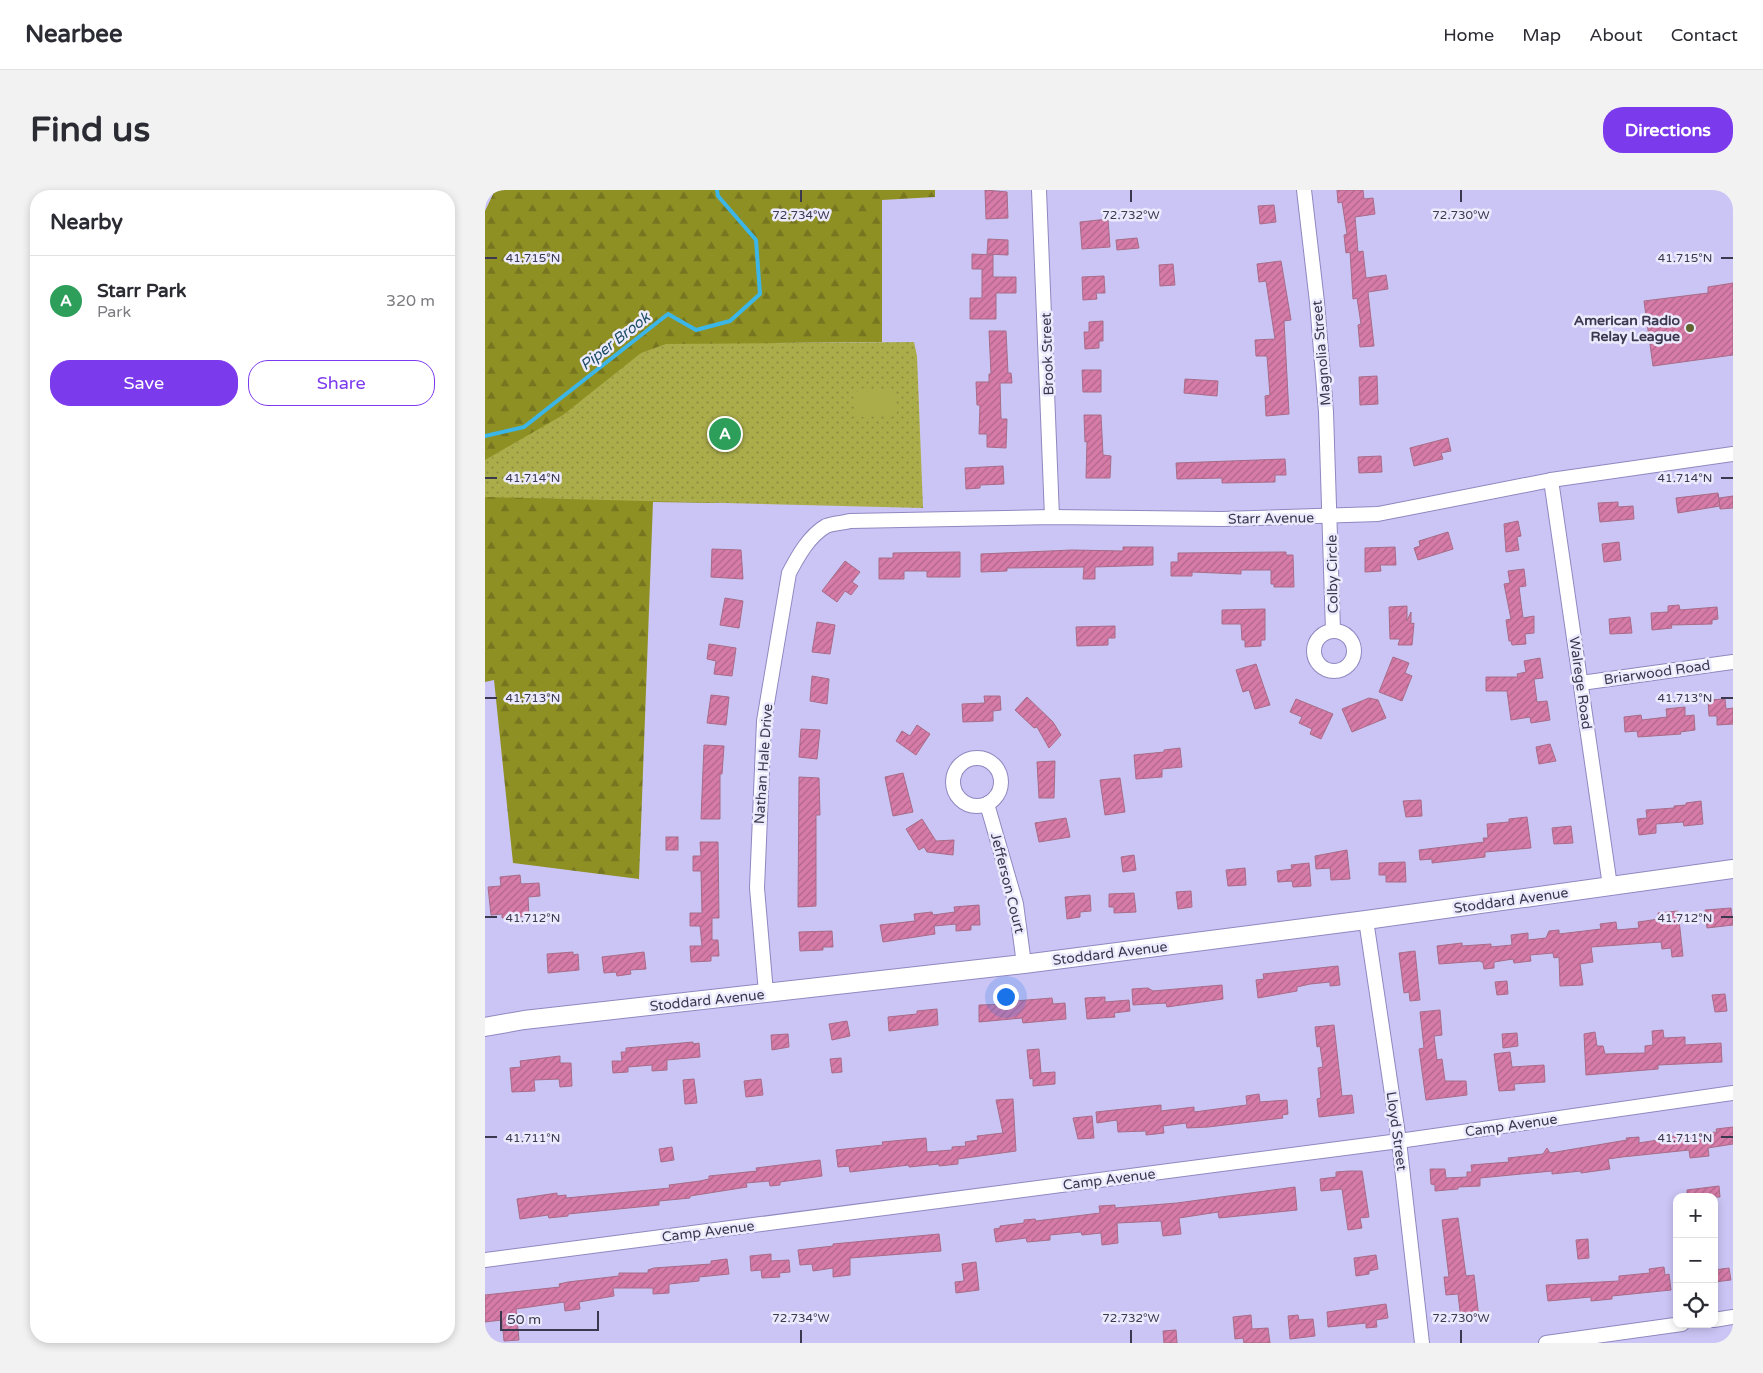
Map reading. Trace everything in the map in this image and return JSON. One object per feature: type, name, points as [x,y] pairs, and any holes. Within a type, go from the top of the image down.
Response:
[{"type":"street","name":"Brook Street","points":[[1039,190],[1053,517]]},
{"type":"street","name":"Magnolia Street","points":[[1303,190],[1319,320],[1327,412],[1331,517]]},
{"type":"street","name":"Starr Avenue","points":[[809,541],[827,526],[850,521],[1053,517],[1221,519],[1331,517],[1378,514],[1551,480],[1733,454]]},
{"type":"street","name":"Walrege Road","points":[[1551,480],[1610,886]]},
{"type":"street","name":"Colby Circle","points":[[1331,517],[1333,631]]},
{"type":"street","name":"Nathan Hale Drive","points":[[766,993],[757,888],[764,721],[789,573],[797,556],[809,541]]},
{"type":"street","name":"Briarwood Road","points":[[1581,682],[1733,662]]},
{"type":"street","name":"Jefferson Court","points":[[987,804],[1016,904],[1024,964]]},
{"type":"street","name":"Stoddard Avenue","points":[[485,1028],[524,1020],[1024,964],[1365,920],[1733,869]]},
{"type":"street","name":"Lloyd Street","points":[[1365,920],[1399,1141],[1422,1343]]},
{"type":"street","name":"Camp Avenue","points":[[485,1260],[1399,1141],[1733,1093]]},
{"type":"street","points":[[1718,1319],[1733,1317]]},
{"type":"street","points":[[1546,1343],[1673,1325]]},
{"type":"green space","points":[[495,190],[935,190],[935,197],[882,200],[882,342],[776,343],[716,503],[653,502],[639,879],[513,863],[494,680],[485,682],[485,211]]},
{"type":"shaded area","points":[[914,342],[917,356],[923,508],[485,497],[485,460],[563,415],[641,353],[666,344]]},
{"type":"shaded area","points":[[896,390],[897,415],[855,417],[853,392]]},
{"type":"building","points":[[985,190],[1007,192],[1008,218],[986,219]]},
{"type":"building","points":[[1337,190],[1363,190],[1364,199],[1373,198],[1375,214],[1355,217],[1358,252],[1363,251],[1366,278],[1386,275],[1388,289],[1368,292],[1374,346],[1360,347],[1358,325],[1361,324],[1357,298],[1353,299],[1350,252],[1346,253],[1344,235],[1347,234],[1342,202],[1338,203]]},
{"type":"building","points":[[1274,205],[1276,222],[1260,224],[1258,206]]},
{"type":"building","points":[[1108,219],[1110,247],[1082,249],[1080,222]]},
{"type":"building","points":[[1137,238],[1139,248],[1117,250],[1116,240]]},
{"type":"building","points":[[988,239],[1008,240],[1008,255],[987,254]]},
{"type":"building","points":[[972,254],[993,255],[993,277],[1016,277],[1016,293],[996,293],[996,319],[970,319],[970,298],[982,298],[982,269],[972,269]]},
{"type":"building","points":[[1281,261],[1291,320],[1284,321],[1289,414],[1266,416],[1265,396],[1270,395],[1267,356],[1256,356],[1255,340],[1275,339],[1266,281],[1259,282],[1257,264]]},
{"type":"building","points":[[1173,264],[1175,285],[1160,286],[1159,265]]},
{"type":"building","points":[[1104,276],[1105,293],[1096,293],[1097,299],[1083,300],[1082,277]]},
{"type":"building","name":"American Radio Relay League","points":[[1733,283],[1733,355],[1653,366],[1644,301],[1708,293],[1708,287]]},
{"type":"building","points":[[1103,321],[1103,341],[1099,341],[1099,348],[1085,349],[1084,332],[1089,332],[1089,322]]},
{"type":"building","points":[[989,331],[1006,331],[1008,373],[1011,373],[1012,383],[1000,383],[1001,419],[1007,419],[1006,448],[987,447],[987,434],[979,434],[980,405],[977,405],[976,382],[989,382],[989,374],[991,374]]},
{"type":"building","points":[[1082,370],[1101,370],[1101,392],[1083,392]]},
{"type":"building","points":[[1377,376],[1378,404],[1360,405],[1359,377]]},
{"type":"building","points":[[1185,379],[1218,381],[1217,396],[1184,393]]},
{"type":"building","points":[[1084,415],[1101,415],[1103,455],[1111,456],[1110,478],[1086,478],[1087,441],[1085,442]]},
{"type":"building","points":[[1448,438],[1451,451],[1441,453],[1443,459],[1414,466],[1410,448]]},
{"type":"building","points":[[1381,456],[1382,472],[1359,473],[1358,457]]},
{"type":"building","points":[[1285,459],[1286,475],[1275,475],[1275,482],[1222,483],[1222,478],[1177,479],[1176,463]]},
{"type":"building","points":[[1003,466],[1004,484],[980,485],[980,488],[966,489],[965,468]]},
{"type":"building","points":[[1718,493],[1720,506],[1678,513],[1676,498]]},
{"type":"building","points":[[1733,496],[1733,508],[1720,509],[1719,498]]},
{"type":"building","points":[[1618,502],[1618,507],[1633,506],[1634,519],[1600,522],[1598,503]]},
{"type":"building","points":[[1518,521],[1521,536],[1517,537],[1519,550],[1506,552],[1504,524]]},
{"type":"building","points":[[1448,532],[1453,549],[1418,560],[1414,548],[1420,546],[1419,541]]},
{"type":"building","points":[[1619,542],[1621,560],[1604,562],[1602,544]]},
{"type":"building","points":[[1123,547],[1153,547],[1153,565],[1095,567],[1095,579],[1083,579],[1084,567],[1007,568],[1007,571],[981,572],[981,554],[1072,550],[1123,551]]},
{"type":"building","points":[[1395,547],[1396,565],[1380,565],[1381,571],[1365,572],[1365,548]]},
{"type":"building","points":[[712,549],[741,550],[743,579],[711,577]]},
{"type":"building","points":[[960,552],[960,577],[927,577],[927,571],[904,571],[904,579],[879,579],[879,558],[893,558],[893,553]]},
{"type":"building","points":[[1286,552],[1286,555],[1293,555],[1294,587],[1274,587],[1274,584],[1271,584],[1271,570],[1241,570],[1241,574],[1192,572],[1192,576],[1171,576],[1171,562],[1178,562],[1178,553]]},
{"type":"building","points":[[845,561],[860,572],[852,582],[858,586],[851,595],[845,591],[837,602],[822,591]]},
{"type":"building","points":[[1524,569],[1526,586],[1519,587],[1523,618],[1534,616],[1534,633],[1525,634],[1526,644],[1512,645],[1511,641],[1509,641],[1506,620],[1511,619],[1504,584],[1510,583],[1508,571]]},
{"type":"building","points":[[725,598],[743,601],[739,628],[720,625]]},
{"type":"building","points":[[1679,605],[1680,610],[1717,607],[1718,619],[1712,620],[1712,624],[1671,625],[1672,628],[1652,630],[1651,613],[1668,612],[1668,606]]},
{"type":"building","points":[[1407,606],[1407,621],[1411,612],[1411,624],[1414,623],[1412,645],[1398,645],[1400,639],[1390,639],[1389,607]]},
{"type":"building","points":[[1265,609],[1265,640],[1261,640],[1261,646],[1245,647],[1245,640],[1242,640],[1241,624],[1222,624],[1222,610]]},
{"type":"building","points":[[1630,617],[1632,633],[1610,634],[1609,619]]},
{"type":"building","points":[[817,622],[835,625],[830,654],[812,652]]},
{"type":"building","points":[[1115,626],[1115,638],[1108,638],[1108,645],[1077,646],[1076,627]]},
{"type":"building","points":[[709,644],[736,648],[732,676],[714,674],[716,661],[707,659]]},
{"type":"building","points":[[1393,657],[1409,663],[1405,673],[1412,676],[1402,701],[1379,692]]},
{"type":"building","points":[[1540,658],[1543,678],[1534,679],[1537,702],[1547,701],[1550,720],[1531,723],[1530,717],[1511,720],[1507,691],[1486,691],[1486,677],[1518,677],[1517,674],[1526,672],[1524,661]]},
{"type":"building","points":[[1256,664],[1270,705],[1255,709],[1249,690],[1243,692],[1236,670]]},
{"type":"building","points":[[812,676],[829,679],[827,704],[810,701]]},
{"type":"building","points":[[711,695],[729,697],[726,725],[707,723]]},
{"type":"building","points":[[984,696],[1000,696],[1001,710],[993,711],[993,721],[963,722],[962,704],[985,703]]},
{"type":"building","points":[[1027,697],[1053,722],[1061,735],[1049,748],[1037,727],[1034,728],[1015,710]]},
{"type":"building","points":[[1369,698],[1378,700],[1386,718],[1352,732],[1342,709]]},
{"type":"building","points":[[1296,699],[1333,714],[1321,739],[1310,734],[1312,729],[1299,723],[1302,717],[1290,712]]},
{"type":"building","points":[[1725,699],[1726,709],[1733,708],[1733,724],[1717,725],[1717,716],[1709,716],[1708,700]]},
{"type":"building","points":[[1685,707],[1685,716],[1694,715],[1695,730],[1680,732],[1681,734],[1638,737],[1637,731],[1625,732],[1624,717],[1641,715],[1642,720],[1667,717],[1666,709]]},
{"type":"building","points":[[917,725],[930,734],[916,755],[896,741],[902,731],[910,736]]},
{"type":"building","points":[[801,729],[820,730],[817,759],[799,757]]},
{"type":"building","points":[[1550,744],[1556,761],[1539,764],[1536,747]]},
{"type":"building","points":[[704,745],[724,746],[722,774],[720,774],[720,819],[701,819]]},
{"type":"building","points":[[1180,748],[1182,767],[1162,769],[1162,777],[1136,779],[1134,755],[1164,752],[1164,750]]},
{"type":"building","points":[[1055,761],[1054,798],[1039,798],[1037,762]]},
{"type":"building","points":[[903,773],[913,812],[893,816],[885,777]]},
{"type":"building","points":[[799,777],[819,778],[820,815],[816,815],[816,906],[798,907]]},
{"type":"building","points":[[1120,778],[1125,812],[1105,815],[1100,780]]},
{"type":"building","points":[[1421,800],[1422,816],[1406,817],[1403,801]]},
{"type":"building","points":[[1701,801],[1703,824],[1684,826],[1683,822],[1656,824],[1656,833],[1639,835],[1637,819],[1647,818],[1646,810],[1674,808],[1674,806]]},
{"type":"building","points":[[1527,817],[1531,848],[1485,852],[1485,857],[1432,863],[1432,859],[1420,860],[1419,850],[1484,842],[1483,838],[1488,838],[1487,824],[1509,822],[1509,819]]},
{"type":"building","points":[[1066,818],[1070,837],[1039,842],[1035,823]]},
{"type":"building","points":[[922,819],[936,841],[954,840],[953,855],[927,852],[924,847],[919,850],[906,829]]},
{"type":"building","points":[[1571,826],[1573,843],[1554,844],[1552,828]]},
{"type":"building","points":[[666,837],[678,837],[678,850],[666,850]]},
{"type":"building","points":[[700,842],[718,842],[719,918],[712,918],[712,940],[718,940],[719,956],[711,956],[711,961],[691,962],[690,946],[702,946],[700,926],[690,926],[690,913],[702,913],[701,871],[693,871],[693,856],[701,856]]},
{"type":"building","points":[[1347,850],[1350,879],[1331,880],[1330,868],[1316,869],[1315,856]]},
{"type":"building","points":[[1134,855],[1136,870],[1123,872],[1121,857]]},
{"type":"building","points":[[1405,862],[1406,882],[1386,882],[1386,875],[1379,875],[1379,863]]},
{"type":"building","points":[[1309,863],[1311,886],[1293,887],[1292,881],[1278,882],[1277,871],[1292,869],[1291,865]]},
{"type":"building","points":[[1245,868],[1246,885],[1228,886],[1226,870]]},
{"type":"building","points":[[520,875],[521,884],[539,883],[540,896],[528,897],[529,916],[502,918],[502,914],[491,915],[488,887],[501,886],[500,877]]},
{"type":"building","points":[[1191,891],[1192,907],[1178,909],[1176,892]]},
{"type":"building","points":[[1134,893],[1136,912],[1114,913],[1114,907],[1109,907],[1109,894]]},
{"type":"building","points":[[1090,895],[1091,911],[1080,912],[1080,917],[1067,919],[1065,897]]},
{"type":"building","points":[[979,905],[980,925],[971,925],[971,930],[956,931],[956,924],[934,926],[935,934],[883,942],[880,925],[915,921],[914,914],[932,912],[933,915],[955,912],[954,907]]},
{"type":"building","points":[[1731,908],[1733,925],[1707,928],[1705,910]]},
{"type":"building","points":[[1678,911],[1683,956],[1672,957],[1671,948],[1662,949],[1661,942],[1591,947],[1593,962],[1580,964],[1583,985],[1560,986],[1559,957],[1554,958],[1553,953],[1530,955],[1531,961],[1514,963],[1513,959],[1494,962],[1494,968],[1484,969],[1483,963],[1480,961],[1439,964],[1437,946],[1462,943],[1462,946],[1491,944],[1491,947],[1512,945],[1511,935],[1528,933],[1528,940],[1546,938],[1549,931],[1559,930],[1559,934],[1601,929],[1600,924],[1616,922],[1617,930],[1639,928],[1638,922],[1659,919],[1658,913]]},
{"type":"building","points":[[832,931],[833,947],[823,947],[823,950],[800,951],[799,932]]},
{"type":"building","points":[[1415,951],[1420,1000],[1410,1001],[1409,992],[1404,993],[1399,953]]},
{"type":"building","points":[[573,952],[573,955],[578,954],[579,970],[548,973],[547,954]]},
{"type":"building","points":[[644,952],[646,969],[630,970],[631,974],[617,976],[616,972],[604,973],[602,957]]},
{"type":"building","points":[[1338,966],[1340,985],[1330,986],[1330,982],[1310,984],[1297,987],[1297,991],[1258,998],[1256,980],[1264,979],[1263,974]]},
{"type":"building","points":[[1507,981],[1508,994],[1497,995],[1495,982]]},
{"type":"building","points":[[1222,985],[1223,999],[1167,1007],[1166,1003],[1133,1005],[1132,989],[1148,988],[1153,991]]},
{"type":"building","points":[[1725,994],[1727,1011],[1715,1012],[1712,995]]},
{"type":"building","points":[[1105,997],[1105,1002],[1129,1000],[1130,1011],[1114,1013],[1115,1017],[1087,1019],[1085,998]]},
{"type":"building","points":[[1052,998],[1053,1004],[1065,1003],[1066,1019],[1023,1023],[1022,1018],[979,1022],[979,1005],[1015,1004],[1015,1001]]},
{"type":"building","points":[[937,1009],[938,1025],[889,1031],[888,1017],[917,1014],[917,1011]]},
{"type":"building","points":[[1440,1010],[1442,1035],[1434,1036],[1437,1060],[1442,1059],[1445,1081],[1466,1081],[1467,1095],[1426,1100],[1419,1049],[1424,1048],[1420,1012]]},
{"type":"building","points":[[847,1021],[850,1036],[832,1040],[829,1024]]},
{"type":"building","points":[[1334,1025],[1342,1096],[1352,1095],[1354,1113],[1319,1117],[1317,1099],[1321,1098],[1318,1068],[1323,1067],[1320,1046],[1317,1047],[1315,1027]]},
{"type":"building","points":[[1663,1030],[1664,1038],[1685,1037],[1685,1045],[1721,1043],[1722,1062],[1658,1065],[1658,1069],[1586,1075],[1584,1034],[1595,1032],[1597,1046],[1603,1046],[1605,1054],[1645,1053],[1645,1046],[1653,1045],[1652,1031]]},
{"type":"building","points":[[1517,1033],[1518,1046],[1503,1048],[1502,1034]]},
{"type":"building","points":[[788,1034],[789,1047],[772,1050],[771,1035]]},
{"type":"building","points":[[693,1042],[693,1044],[699,1043],[700,1057],[667,1060],[667,1070],[652,1071],[652,1065],[628,1067],[628,1072],[613,1073],[612,1061],[622,1061],[621,1052],[626,1052],[626,1048]]},
{"type":"building","points":[[1039,1049],[1041,1073],[1055,1072],[1055,1084],[1033,1086],[1033,1078],[1030,1079],[1027,1050]]},
{"type":"building","points":[[1510,1052],[1512,1067],[1544,1065],[1545,1082],[1514,1084],[1515,1090],[1499,1091],[1494,1054]]},
{"type":"building","points":[[560,1056],[560,1063],[571,1063],[572,1086],[560,1087],[559,1079],[534,1080],[535,1091],[512,1092],[510,1068],[521,1067],[520,1061]]},
{"type":"building","points":[[841,1058],[842,1072],[832,1073],[830,1059]]},
{"type":"building","points":[[694,1079],[697,1103],[685,1104],[683,1080]]},
{"type":"building","points":[[761,1079],[763,1095],[746,1097],[744,1081]]},
{"type":"building","points":[[1259,1094],[1260,1102],[1287,1100],[1288,1114],[1282,1115],[1283,1118],[1208,1127],[1187,1128],[1186,1123],[1163,1126],[1164,1133],[1146,1135],[1146,1131],[1118,1132],[1117,1120],[1097,1123],[1096,1112],[1161,1105],[1161,1111],[1194,1107],[1194,1112],[1247,1105],[1246,1096]]},
{"type":"building","points":[[1013,1099],[1016,1151],[958,1159],[958,1164],[939,1166],[939,1164],[909,1167],[909,1165],[850,1172],[849,1166],[838,1167],[836,1150],[883,1145],[882,1142],[926,1138],[927,1152],[952,1150],[952,1147],[966,1146],[965,1142],[978,1140],[977,1136],[1003,1133],[996,1100]]},
{"type":"building","points":[[1092,1116],[1094,1138],[1078,1139],[1073,1118]]},
{"type":"building","points":[[1733,1127],[1733,1144],[1708,1148],[1709,1156],[1690,1158],[1689,1150],[1608,1159],[1610,1169],[1581,1173],[1581,1171],[1552,1174],[1552,1171],[1480,1178],[1480,1186],[1435,1191],[1435,1185],[1431,1184],[1430,1169],[1445,1169],[1446,1178],[1467,1177],[1467,1172],[1472,1172],[1471,1165],[1509,1162],[1508,1158],[1543,1154],[1547,1148],[1550,1153],[1639,1137],[1639,1143],[1664,1139],[1664,1137],[1717,1132],[1716,1129]]},
{"type":"building","points":[[672,1147],[674,1160],[661,1162],[659,1149]]},
{"type":"building","points":[[820,1160],[822,1176],[780,1182],[780,1185],[770,1186],[769,1181],[746,1183],[747,1187],[690,1196],[690,1198],[659,1201],[659,1205],[568,1214],[568,1216],[549,1218],[548,1215],[520,1219],[517,1199],[557,1193],[557,1196],[566,1195],[566,1198],[670,1188],[669,1185],[709,1179],[709,1176],[757,1171],[756,1168]]},
{"type":"building","points":[[1362,1171],[1369,1217],[1360,1218],[1362,1228],[1348,1230],[1342,1189],[1321,1191],[1320,1179],[1336,1177],[1336,1172]]},
{"type":"building","points":[[1719,1186],[1720,1197],[1718,1197],[1718,1193],[1687,1193],[1687,1190]]},
{"type":"building","points":[[1295,1187],[1297,1210],[1219,1218],[1218,1212],[1179,1218],[1181,1234],[1163,1236],[1161,1221],[1117,1223],[1118,1243],[1102,1245],[1101,1233],[1082,1235],[1081,1232],[1050,1235],[1050,1240],[1027,1242],[1026,1238],[996,1242],[994,1229],[1000,1228],[1000,1226],[1024,1223],[1024,1220],[1035,1219],[1036,1221],[1100,1213],[1099,1206],[1115,1205],[1115,1208],[1177,1203]]},
{"type":"building","points":[[1458,1218],[1466,1276],[1474,1275],[1479,1318],[1461,1320],[1458,1294],[1446,1295],[1444,1277],[1449,1277],[1442,1220]]},
{"type":"building","points":[[939,1234],[941,1251],[850,1258],[850,1275],[833,1277],[833,1268],[813,1271],[812,1264],[800,1265],[798,1250],[833,1246],[833,1244]]},
{"type":"building","points":[[1588,1239],[1589,1258],[1578,1259],[1576,1240]]},
{"type":"building","points":[[771,1254],[771,1261],[789,1260],[790,1272],[779,1273],[780,1277],[762,1278],[761,1270],[751,1271],[750,1256]]},
{"type":"building","points":[[1376,1255],[1378,1269],[1369,1271],[1369,1274],[1356,1276],[1354,1258]]},
{"type":"building","points":[[727,1259],[729,1274],[699,1277],[699,1281],[669,1284],[669,1293],[653,1294],[653,1288],[613,1288],[614,1296],[579,1302],[580,1309],[565,1311],[564,1302],[516,1309],[519,1340],[504,1341],[502,1320],[485,1322],[485,1295],[560,1287],[559,1284],[619,1276],[619,1273],[648,1273],[648,1270],[654,1268],[711,1264],[711,1261]]},
{"type":"building","points":[[976,1262],[979,1290],[956,1293],[955,1282],[964,1281],[962,1264]]},
{"type":"building","points":[[1664,1267],[1665,1275],[1669,1274],[1671,1290],[1612,1296],[1612,1299],[1591,1301],[1591,1297],[1548,1301],[1546,1285],[1619,1281],[1619,1276],[1650,1273],[1649,1269]]},
{"type":"building","points":[[1729,1268],[1731,1280],[1718,1282],[1718,1269]]},
{"type":"building","points":[[1386,1304],[1388,1318],[1376,1320],[1377,1327],[1366,1328],[1366,1323],[1328,1327],[1327,1312]]},
{"type":"building","points":[[1251,1315],[1252,1329],[1268,1328],[1270,1343],[1244,1343],[1243,1338],[1235,1339],[1233,1317]]},
{"type":"building","points":[[1298,1315],[1299,1320],[1313,1319],[1315,1336],[1290,1339],[1288,1316]]},
{"type":"building","points":[[1176,1330],[1177,1343],[1164,1343],[1163,1331]]},
{"type":"waterway","name":"Piper Brook","points":[[485,436],[524,427],[668,314],[696,330],[730,321],[760,294],[756,240],[718,196],[717,190]]},
{"type":"place","name":"American Radio Relay League","points":[[1690,328]]},
{"type":"place","name":"Starr Park","points":[[725,434]]}]
